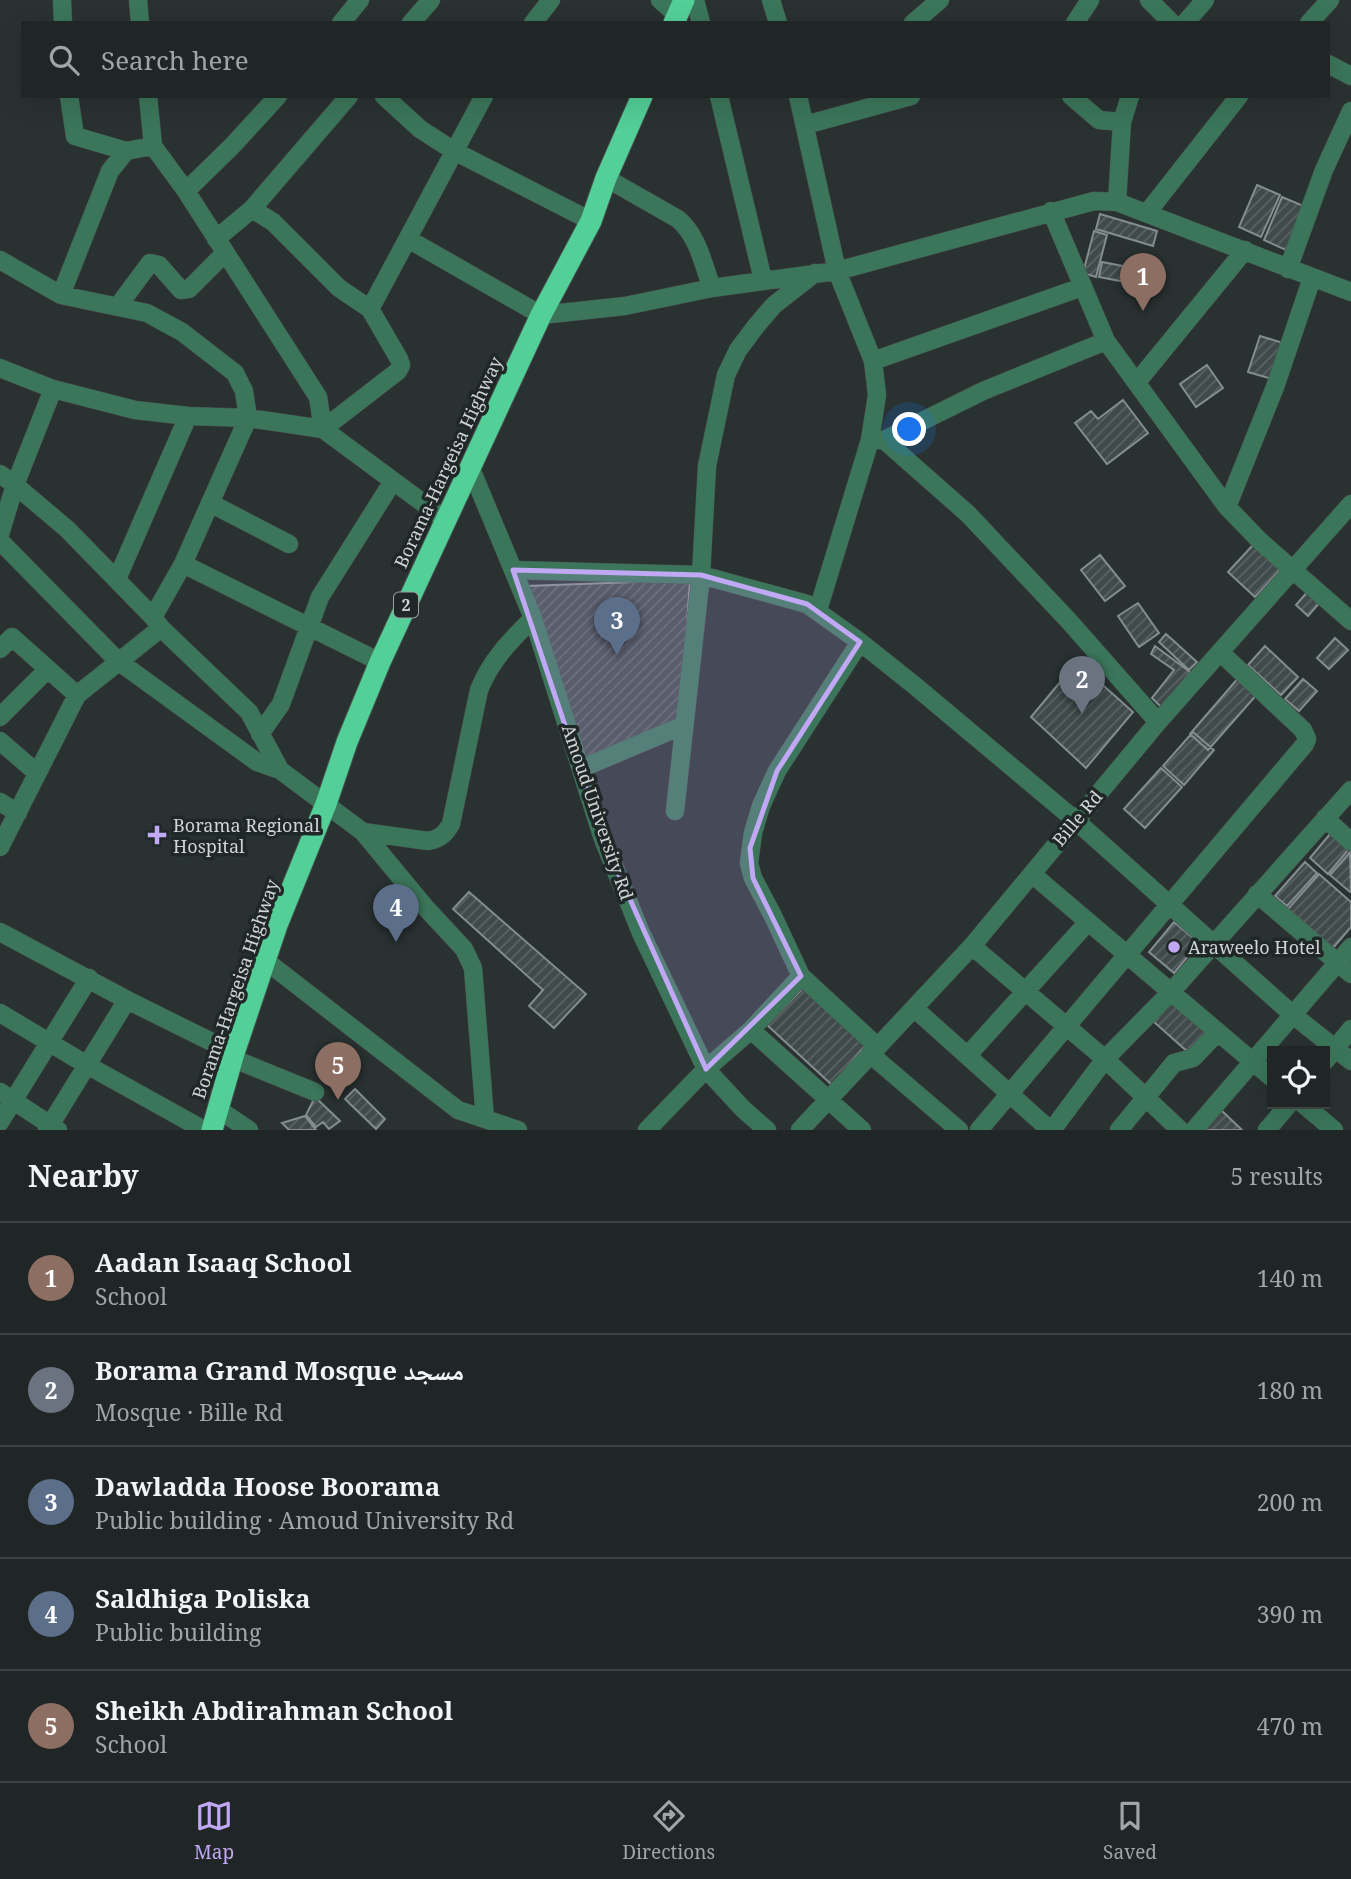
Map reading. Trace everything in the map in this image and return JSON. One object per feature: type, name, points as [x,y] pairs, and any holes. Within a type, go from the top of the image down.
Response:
[{"type":"highway","name":"Borama-Hargeisa Highway","points":[[212,1130],[277,925],[380,662],[541,315],[591,221],[606,178],[641,98]]},
{"type":"street","points":[[62,0],[63,21]]},
{"type":"street","points":[[138,0],[140,21]]},
{"type":"street","points":[[343,21],[360,0]]},
{"type":"street","points":[[413,21],[431,0]]},
{"type":"street","points":[[535,21],[551,0]]},
{"type":"street","points":[[660,0],[678,13]]},
{"type":"street","points":[[695,0],[700,21]]},
{"type":"street","points":[[915,21],[940,0]]},
{"type":"street","points":[[1076,21],[1090,0]]},
{"type":"street","points":[[1149,0],[1170,21]]},
{"type":"street","points":[[1187,21],[1205,0]]},
{"type":"street","points":[[1310,21],[1329,0]]},
{"type":"street","points":[[773,1],[778,21]]},
{"type":"street","points":[[1330,65],[1351,76]]},
{"type":"street","points":[[69,98],[75,136],[125,151],[153,146]]},
{"type":"street","points":[[148,98],[153,146],[186,191],[318,397],[323,429]]},
{"type":"street","points":[[186,191],[276,98]]},
{"type":"street","points":[[118,306],[150,263],[159,265],[181,290],[189,289],[220,246],[347,98]]},
{"type":"street","points":[[386,98],[419,129],[454,151],[591,221]]},
{"type":"street","points":[[370,309],[483,98]]},
{"type":"street","points":[[719,98],[763,280]]},
{"type":"street","points":[[799,98],[837,271],[873,361],[877,395],[877,440],[818,610]]},
{"type":"street","points":[[806,125],[904,98]]},
{"type":"street","points":[[1073,98],[1099,120],[1122,122]]},
{"type":"street","points":[[1117,202],[1122,122],[1129,98]]},
{"type":"street","points":[[1147,213],[1237,98]]},
{"type":"street","points":[[1288,269],[1324,170],[1351,111]]},
{"type":"street","points":[[61,295],[110,171],[125,151]]},
{"type":"street","points":[[606,178],[687,226],[693,235],[712,288]]},
{"type":"street","points":[[408,239],[541,315],[625,306],[712,288],[837,271],[1051,211],[1094,201],[1117,202],[1351,292]]},
{"type":"street","points":[[252,209],[272,222],[339,288],[370,309],[401,365],[398,371],[323,429]]},
{"type":"street","points":[[1051,211],[1106,341],[1227,507],[1291,569],[1351,621]]},
{"type":"street","points":[[1136,382],[1245,250]]},
{"type":"street","points":[[0,260],[61,295],[146,313],[183,332],[235,373],[244,391],[248,418],[157,623],[118,662],[77,695],[0,847]]},
{"type":"street","points":[[676,811],[701,575],[707,466],[726,375],[738,350],[774,305],[815,273]]},
{"type":"street","points":[[1227,507],[1275,387],[1312,278]]},
{"type":"street","points":[[873,361],[1082,287]]},
{"type":"street","points":[[877,440],[983,391],[1106,341]]},
{"type":"street","points":[[0,368],[53,389],[135,410],[188,416],[248,418],[323,429],[446,520]]},
{"type":"street","points":[[0,534],[15,485],[53,389]]},
{"type":"street","points":[[117,579],[188,416]]},
{"type":"street","points":[[877,440],[968,514],[1068,620],[1158,722]]},
{"type":"street","name":"Amoud University Rd","points":[[471,469],[533,618],[603,839],[641,933],[706,1069],[743,1109],[767,1130]]},
{"type":"street","points":[[0,474],[67,529],[157,623],[249,712],[280,770]]},
{"type":"street","points":[[260,734],[281,704],[320,597],[393,481]]},
{"type":"street","points":[[210,503],[289,544]]},
{"type":"street","name":"Bille Rd","points":[[800,1130],[972,946],[1075,820],[1291,569],[1348,514]]},
{"type":"street","points":[[0,541],[118,662],[257,762],[280,770],[363,832],[425,907],[464,948],[473,968],[485,1119]]},
{"type":"street","points":[[183,564],[380,662]]},
{"type":"street","points":[[513,570],[701,575],[782,596],[818,610],[1075,820],[1293,1015],[1322,1046]]},
{"type":"street","points":[[363,832],[428,841],[437,840],[446,832],[451,824],[470,725],[482,681],[500,651],[533,618]]},
{"type":"street","points":[[0,649],[12,637],[77,695]]},
{"type":"street","points":[[860,642],[777,771],[761,806],[750,848],[749,863],[753,878],[774,916],[801,976],[874,1051],[960,1130]]},
{"type":"street","points":[[979,1130],[1126,954],[1171,905],[1307,739],[1303,730],[1220,652]]},
{"type":"street","points":[[0,717],[48,669]]},
{"type":"street","points":[[582,768],[684,725]]},
{"type":"street","points":[[0,741],[37,773]]},
{"type":"street","points":[[914,1008],[1051,1130],[1105,1059],[1171,992],[1351,790]]},
{"type":"street","points":[[0,802],[18,813]]},
{"type":"street","points":[[1325,818],[1351,842]]},
{"type":"street","points":[[1032,874],[1267,1074]]},
{"type":"street","points":[[1257,894],[1345,968]]},
{"type":"street","points":[[968,1055],[1088,922]]},
{"type":"street","points":[[0,932],[234,1056],[315,1092]]},
{"type":"street","points":[[972,946],[1105,1059],[1180,1130]]},
{"type":"street","points":[[1194,1130],[1293,1015],[1345,968],[1351,947]]},
{"type":"street","points":[[266,961],[458,1110],[518,1130]]},
{"type":"street","points":[[647,1130],[706,1069],[751,1030],[801,976]]},
{"type":"street","points":[[0,1122],[7,1096],[48,1043],[89,978]]},
{"type":"street","points":[[7,1096],[52,1128],[127,1000]]},
{"type":"street","points":[[0,1013],[87,1066],[204,1130]]},
{"type":"street","points":[[1351,1029],[1330,1054],[1351,1061]]},
{"type":"street","points":[[751,1030],[862,1130]]},
{"type":"street","points":[[1119,1130],[1174,1063],[1193,1058],[1218,1032]]},
{"type":"street","points":[[218,1108],[249,1130]]},
{"type":"street","points":[[1266,1130],[1285,1109]]},
{"type":"street","points":[[1309,1109],[1334,1130]]},
{"type":"street","points":[[458,1110],[462,1130]]},
{"type":"highlighted area","points":[[513,570],[701,575],[807,604],[860,642],[777,771],[750,848],[753,878],[801,976],[706,1069],[603,839]]},
{"type":"building","points":[[1257,185],[1280,195],[1261,237],[1239,227]]},
{"type":"building","points":[[1282,197],[1306,207],[1288,251],[1264,240]]},
{"type":"building","points":[[1100,214],[1157,231],[1153,246],[1096,229]]},
{"type":"building","points":[[1094,231],[1107,235],[1096,277],[1083,273]]},
{"type":"building","points":[[1102,262],[1149,271],[1146,286],[1099,277]]},
{"type":"building","points":[[1260,336],[1283,343],[1272,379],[1248,372]]},
{"type":"building","points":[[1207,365],[1223,388],[1196,407],[1180,384]]},
{"type":"building","points":[[1123,400],[1148,433],[1107,464],[1075,423],[1091,411],[1098,419]]},
{"type":"building","points":[[1253,545],[1280,570],[1255,597],[1228,572]]},
{"type":"building","points":[[1100,555],[1125,586],[1105,601],[1081,570]]},
{"type":"building","points":[[690,580],[680,723],[585,761],[527,586]]},
{"type":"building","points":[[1309,590],[1321,601],[1308,616],[1296,605]]},
{"type":"building","points":[[1138,603],[1159,633],[1139,647],[1118,616]]},
{"type":"building","points":[[1166,634],[1197,662],[1189,670],[1159,642]]},
{"type":"building","points":[[1335,638],[1348,650],[1329,669],[1317,658]]},
{"type":"building","points":[[1155,646],[1190,672],[1162,708],[1152,698],[1174,670],[1151,654]]},
{"type":"building","points":[[1265,646],[1298,677],[1281,695],[1248,665]]},
{"type":"building","points":[[1077,662],[1133,712],[1086,768],[1031,717]]},
{"type":"building","points":[[1240,676],[1259,692],[1208,750],[1190,734]]},
{"type":"building","points":[[1303,679],[1317,691],[1299,711],[1285,699]]},
{"type":"building","points":[[1193,732],[1214,750],[1184,785],[1163,766]]},
{"type":"building","points":[[1161,768],[1182,787],[1145,828],[1124,809]]},
{"type":"building","points":[[1330,834],[1348,850],[1328,874],[1310,858]]},
{"type":"building","points":[[1350,852],[1351,891],[1350,892],[1330,875]]},
{"type":"building","points":[[1305,862],[1317,873],[1287,906],[1275,896]]},
{"type":"building","points":[[1319,874],[1351,902],[1351,927],[1333,948],[1288,909]]},
{"type":"building","points":[[469,892],[586,994],[554,1028],[529,1006],[543,990],[453,909]]},
{"type":"building","name":"Araweelo Hotel","points":[[1174,922],[1199,943],[1174,973],[1149,952]]},
{"type":"building","points":[[807,984],[870,1040],[832,1085],[767,1025]]},
{"type":"building","points":[[1174,1000],[1209,1031],[1189,1053],[1154,1022]]},
{"type":"building","points":[[355,1089],[385,1119],[376,1129],[345,1099]]},
{"type":"building","points":[[315,1097],[340,1121],[329,1129],[323,1122],[316,1127],[306,1115]]},
{"type":"building","points":[[1220,1109],[1242,1130],[1206,1130],[1203,1127]]},
{"type":"building","points":[[305,1116],[316,1130],[289,1130],[282,1123]]},
{"type":"place","name":"Aadan Isaaq School","points":[[1143,311]]},
{"type":"place","name":"Dawladda Hoose Boorama","points":[[617,655]]},
{"type":"place","name":"Borama Grand Mosque مسجد","points":[[1082,714]]},
{"type":"place","name":"Borama Regional Hospital","points":[[157,835]]},
{"type":"place","name":"Saldhiga Poliska","points":[[396,942]]},
{"type":"place","name":"Araweelo Hotel","points":[[1174,947]]},
{"type":"place","name":"Sheikh Abdirahman School","points":[[338,1100]]}]
